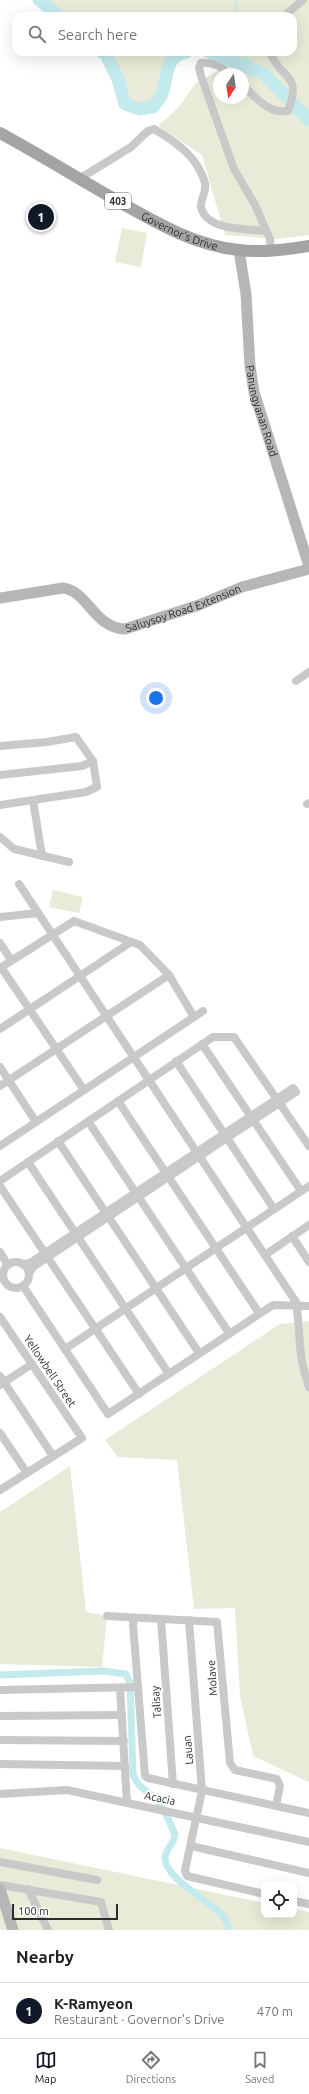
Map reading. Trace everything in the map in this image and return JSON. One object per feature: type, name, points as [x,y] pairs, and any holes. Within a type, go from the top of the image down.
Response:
[{"type":"main road","name":"Governor's Drive","points":[[0,133],[170,230],[207,244],[239,250],[272,251],[309,246]]},
{"type":"main road","name":"Panungyanan Road","points":[[239,250],[246,294],[250,366],[254,392],[309,566]]},
{"type":"main road","name":"Saluysoy Road Extension","points":[[0,598],[70,588],[104,622],[117,629],[125,629],[199,605],[242,587],[309,569]]},
{"type":"main road","points":[[0,1889],[13,1930]]},
{"type":"street","points":[[289,12],[303,0]]},
{"type":"street","points":[[249,91],[269,109],[281,112],[288,110],[294,95],[292,82],[273,56]]},
{"type":"street","points":[[223,68],[210,62],[201,64],[199,68],[234,169],[255,205],[266,230],[272,251]]},
{"type":"street","points":[[79,179],[130,147],[148,131],[154,129],[192,157],[206,184],[201,207],[205,214],[215,224],[266,230]]},
{"type":"street","points":[[296,682],[309,672]]},
{"type":"street","points":[[0,746],[47,742],[76,737],[93,761],[97,787],[86,792],[0,805]]},
{"type":"street","points":[[0,776],[82,766],[93,761]]},
{"type":"street","points":[[33,800],[42,856]]},
{"type":"street","points":[[0,837],[14,849],[70,862]]},
{"type":"street","points":[[19,884],[296,1302],[299,1354],[302,1369],[309,1387]]},
{"type":"street","points":[[0,917],[38,913]]},
{"type":"street","points":[[84,1090],[1,967],[11,960],[74,921],[140,945],[169,975],[194,1017]]},
{"type":"street","points":[[0,1029],[131,942]]},
{"type":"street","points":[[0,943],[11,960]]},
{"type":"street","points":[[0,1086],[169,975]]},
{"type":"street","points":[[0,1146],[203,1011]]},
{"type":"street","points":[[0,1181],[213,1037],[234,1037],[309,1146]]},
{"type":"street","points":[[202,1044],[301,1191]]},
{"type":"street","points":[[176,1062],[274,1209]]},
{"type":"street","points":[[0,1067],[36,1122]]},
{"type":"street","points":[[118,1101],[259,1313]]},
{"type":"street","points":[[46,1255],[33,1267],[29,1274],[28,1281],[23,1286],[14,1288],[3,1284],[3,1273],[8,1265],[15,1262],[22,1264],[30,1263],[46,1255],[279,1101]]},
{"type":"street","points":[[88,1121],[229,1333]]},
{"type":"street","points":[[58,1141],[199,1353]]},
{"type":"street","points":[[28,1162],[169,1374]]},
{"type":"street","points":[[0,1186],[139,1394]]},
{"type":"street","points":[[65,1349],[309,1186]]},
{"type":"street","points":[[265,1254],[309,1224]]},
{"type":"street","points":[[292,1236],[309,1262]]},
{"type":"street","points":[[0,1252],[8,1265]]},
{"type":"street","points":[[22,1264],[29,1274]]},
{"type":"street","points":[[23,1286],[108,1414],[273,1305],[309,1306]]},
{"type":"street","name":"Yellowbell Street","points":[[0,1317],[82,1438],[53,1456]]},
{"type":"street","points":[[0,1490],[53,1456],[1,1381],[32,1364]]},
{"type":"street","points":[[0,1433],[27,1473]]},
{"type":"street","name":"Molave","points":[[106,1616],[214,1621],[219,1625],[230,1763],[235,1770],[277,1779],[280,1786],[276,1806]]},
{"type":"street","points":[[135,1618],[133,1624],[135,1687],[145,1776],[202,1791],[309,1814]]},
{"type":"street","name":"Talisay","points":[[161,1619],[173,1784]]},
{"type":"street","name":"Lauan","points":[[189,1620],[202,1791],[185,1870],[187,1876],[261,1893]]},
{"type":"street","points":[[0,1690],[135,1687]]},
{"type":"street","points":[[122,1688],[127,1803]]},
{"type":"street","points":[[0,1716],[122,1715]]},
{"type":"street","points":[[0,1740],[124,1741]]},
{"type":"street","points":[[0,1764],[125,1766]]},
{"type":"street","name":"Acacia","points":[[1,1795],[67,1790],[309,1842]]},
{"type":"street","points":[[191,1846],[309,1873]]},
{"type":"street","points":[[0,1862],[97,1880]]},
{"type":"street","points":[[0,1885],[101,1902],[110,1930]]},
{"type":"street","points":[[28,1889],[48,1930]]},
{"type":"street","points":[[297,1902],[309,1904]]},
{"type":"green space","points":[[39,0],[309,0],[309,235],[278,239],[225,235],[202,155],[158,126],[179,107],[195,84],[213,73],[213,104],[249,104],[249,68],[229,68],[241,65],[219,56],[297,56],[297,12],[54,12]]},
{"type":"green space","points":[[106,56],[176,56],[170,63],[161,96],[153,107],[139,109],[125,104],[118,79]]},
{"type":"green space","points":[[122,228],[147,233],[141,267],[115,262]]},
{"type":"green space","points":[[53,890],[83,897],[79,913],[49,907]]},
{"type":"green space","points":[[309,1321],[309,1782],[253,1756],[240,1696],[235,1608],[194,1609],[177,1460],[118,1457],[105,1440],[280,1324]]},
{"type":"green space","points":[[70,1466],[86,1612],[107,1616],[102,1667],[0,1664],[0,1512]]},
{"type":"green space","points":[[0,1848],[261,1902],[261,1918],[297,1918],[297,1910],[309,1912],[309,1930],[0,1930]]},
{"type":"waterway","points":[[39,0],[54,12]]},
{"type":"waterway","points":[[235,12],[236,0]]},
{"type":"waterway","points":[[106,56],[118,79],[125,104],[139,109],[153,107],[161,96],[170,63],[176,56]]},
{"type":"waterway","points":[[219,56],[263,73],[309,120]]},
{"type":"waterway","points":[[244,56],[263,73]]},
{"type":"waterway","points":[[0,1675],[103,1671],[126,1674],[130,1683],[133,1774],[138,1784],[156,1799],[166,1814],[175,1834],[175,1837],[165,1855],[168,1867],[173,1875],[223,1916],[230,1930]]},
{"type":"place","name":"K-Ramyeon","points":[[41,217]]}]
